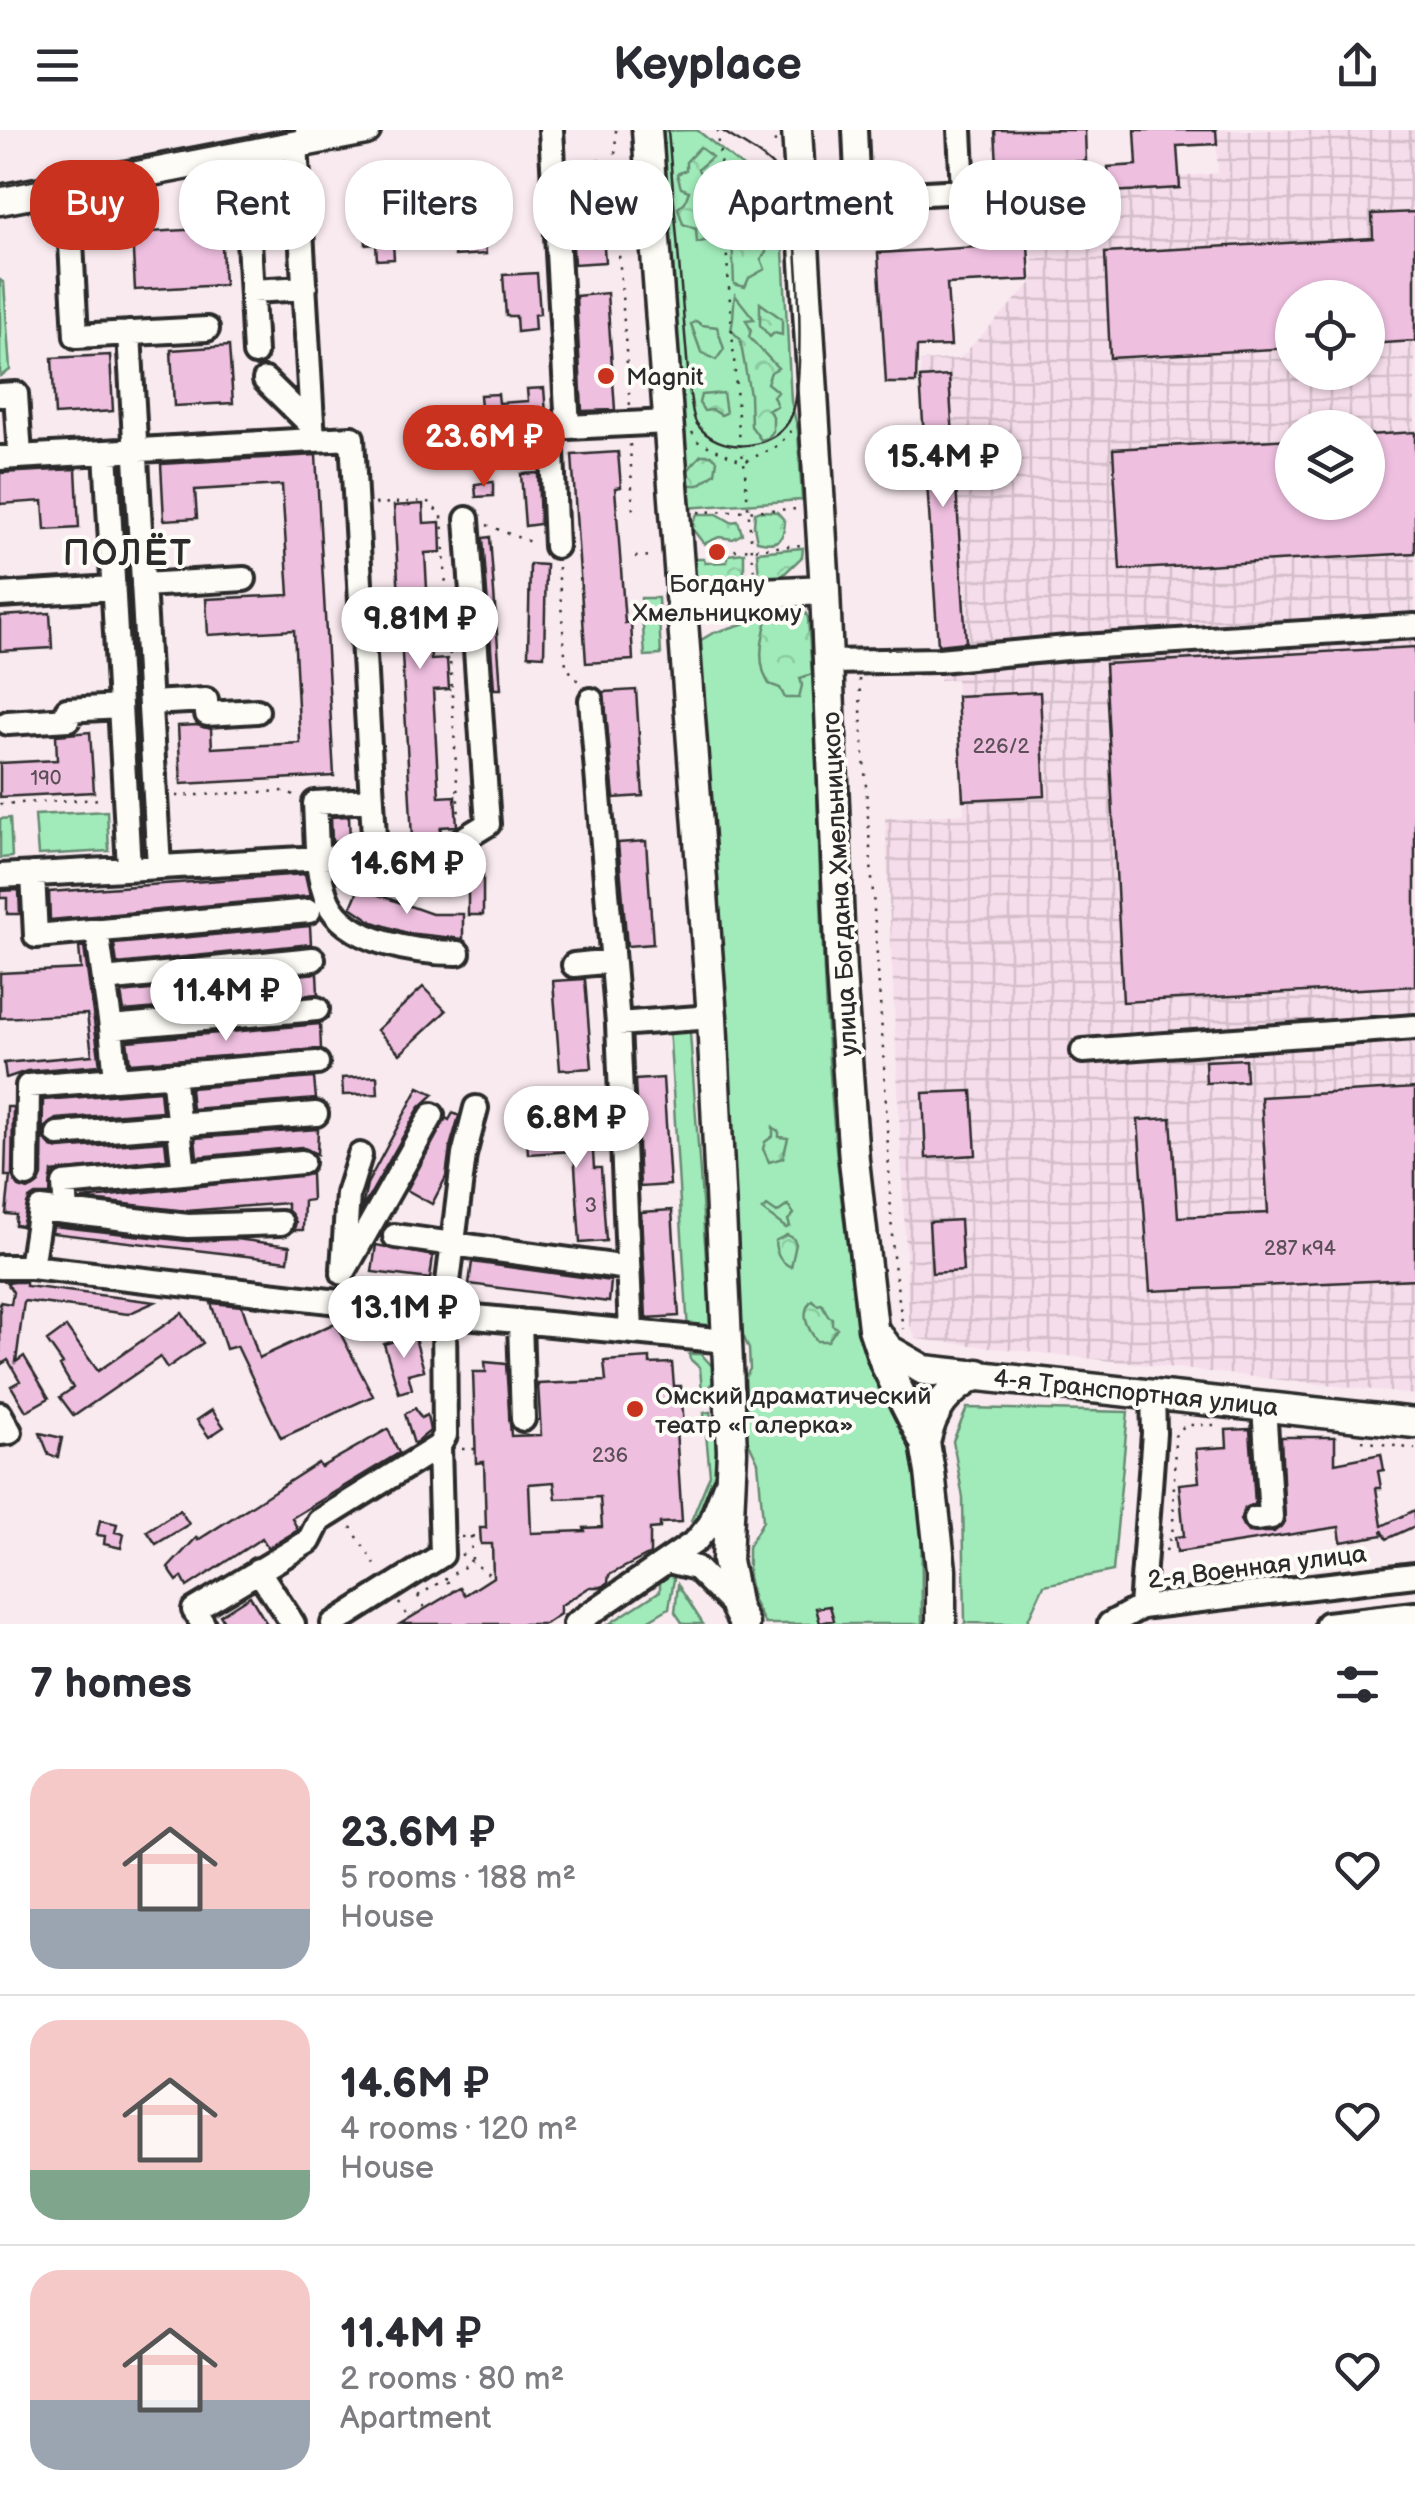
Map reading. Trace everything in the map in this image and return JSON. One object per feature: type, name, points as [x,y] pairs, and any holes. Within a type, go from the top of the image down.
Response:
[{"type":"main road","points":[[159,170],[366,130]]},
{"type":"main road","points":[[647,130],[678,424],[680,598],[712,1017],[727,1341],[731,1470],[727,1560],[740,1616]]},
{"type":"main road","name":"улица Богдана Хмельницкого","points":[[797,130],[799,160]]},
{"type":"main road","points":[[0,200],[30,194]]},
{"type":"main road","name":"улица Богдана Хмельницкого","points":[[804,250],[826,590],[841,972],[854,1160],[878,1349],[925,1443],[941,1570],[941,1624]]},
{"type":"main road","points":[[680,598],[826,590]]},
{"type":"main road","name":"4-я Транспортная улица","points":[[873,1328],[889,1350],[907,1364],[924,1370],[1415,1423]]},
{"type":"main road","points":[[925,1443],[938,1405],[955,1386],[978,1374]]},
{"type":"street","points":[[551,130],[568,427]]},
{"type":"street","points":[[855,130],[856,160]]},
{"type":"street","points":[[929,193],[963,191],[960,130]]},
{"type":"street","points":[[296,144],[313,433]]},
{"type":"street","points":[[71,250],[76,336],[207,329]]},
{"type":"street","points":[[250,250],[255,353]]},
{"type":"street","points":[[252,291],[304,288]]},
{"type":"street","points":[[130,333],[159,859]]},
{"type":"street","points":[[265,380],[313,433]]},
{"type":"street","points":[[0,395],[16,394],[10,457],[313,433],[352,438],[376,855]]},
{"type":"street","points":[[556,546],[551,428],[678,424]]},
{"type":"street","points":[[106,452],[129,868]]},
{"type":"street","points":[[0,876],[129,868],[159,859],[318,850],[376,855],[444,851],[488,824],[467,519]]},
{"type":"street","points":[[144,585],[244,579]]},
{"type":"street","points":[[0,595],[113,588]]},
{"type":"street","points":[[828,662],[938,660],[1415,626]]},
{"type":"street","points":[[150,704],[206,700],[207,714],[257,711]]},
{"type":"street","points":[[592,700],[618,1024],[631,1332]]},
{"type":"street","points":[[8,722],[68,719],[68,710],[120,707]]},
{"type":"street","points":[[372,800],[316,803],[326,899],[338,919],[390,944],[424,953],[458,954]]},
{"type":"street","points":[[33,874],[36,936],[309,910]]},
{"type":"street","points":[[97,930],[116,1079]]},
{"type":"street","points":[[104,980],[313,959]]},
{"type":"street","points":[[574,965],[612,962]]},
{"type":"street","points":[[111,1027],[317,1009]]},
{"type":"street","points":[[618,1024],[712,1017]]},
{"type":"street","points":[[1083,1050],[1415,1027]]},
{"type":"street","points":[[27,1175],[28,1086],[317,1063]]},
{"type":"street","points":[[173,1074],[184,1173]]},
{"type":"street","points":[[333,1624],[392,1591],[442,1555],[448,1448],[444,1314],[464,1155],[476,1108]]},
{"type":"street","points":[[58,1134],[316,1114]]},
{"type":"street","points":[[343,1273],[432,1114]]},
{"type":"street","points":[[337,1300],[343,1273],[348,1194],[360,1155]]},
{"type":"street","points":[[66,1212],[64,1184],[302,1162]]},
{"type":"street","points":[[31,1268],[40,1209],[188,1226],[280,1223]]},
{"type":"street","points":[[394,1236],[628,1268]]},
{"type":"street","points":[[0,1268],[31,1268],[727,1341]]},
{"type":"street","points":[[520,1321],[523,1419]]},
{"type":"street","points":[[1141,1607],[1154,1433],[1153,1394]]},
{"type":"street","points":[[1254,1519],[1271,1517],[1264,1406]]},
{"type":"street","points":[[0,1414],[10,1432],[0,1433]]},
{"type":"street","points":[[203,1624],[194,1610],[309,1541],[319,1522],[448,1448]]},
{"type":"street","points":[[575,1624],[686,1550],[710,1524],[731,1470]]},
{"type":"street","points":[[669,1561],[696,1568],[740,1616]]},
{"type":"street","points":[[258,1570],[293,1624]]},
{"type":"street","name":"2-я Военная улица","points":[[1110,1624],[1141,1607],[1415,1574]]},
{"type":"street","points":[[1327,1624],[1415,1614]]},
{"type":"path","points":[[616,130],[614,184],[632,512]]},
{"type":"path","points":[[718,130],[740,445],[756,593]]},
{"type":"path","points":[[678,424],[697,441],[744,462]]},
{"type":"path","points":[[356,505],[427,501],[442,516],[467,519],[548,549],[556,546],[566,666],[592,700]]},
{"type":"path","points":[[698,512],[820,508]]},
{"type":"path","points":[[442,516],[459,828],[444,851]]},
{"type":"path","points":[[724,550],[808,545]]},
{"type":"path","points":[[857,662],[893,1256],[903,1332]]},
{"type":"path","points":[[448,1448],[476,1449]]},
{"type":"path","points":[[340,1509],[409,1618]]},
{"type":"path","points":[[471,1536],[472,1562]]},
{"type":"path","points":[[460,1537],[481,1536]]},
{"type":"path","points":[[460,1553],[493,1576]]},
{"type":"path","points":[[418,1596],[472,1562]]},
{"type":"path","points":[[446,1578],[454,1592]]},
{"type":"shaded area","points":[[1216,130],[1415,130],[1415,1395],[916,1339],[909,1323],[885,818],[964,814],[956,679],[940,680],[920,361],[959,359],[1033,281],[1032,250],[1121,250],[1121,191],[1179,188],[1179,177],[1218,173]]},
{"type":"green space","points":[[697,130],[734,160],[693,160],[693,250],[783,250],[791,401],[798,430],[802,500],[685,508],[670,250],[673,250],[673,160],[665,160],[663,131]]},
{"type":"green space","points":[[700,147],[712,157],[693,160],[693,228],[683,224],[678,208],[689,191],[681,188],[677,174],[686,170],[686,162]]},
{"type":"green space","points":[[733,250],[766,250],[761,259],[765,269],[749,278],[745,287],[734,284]]},
{"type":"green space","points":[[0,280],[4,283],[10,370],[0,376]]},
{"type":"green space","points":[[735,295],[754,319],[746,320],[751,330],[749,337],[778,368],[771,372],[767,383],[778,392],[773,396],[777,406],[768,410],[773,416],[773,431],[761,440],[751,426],[740,339],[731,330]]},
{"type":"green space","points":[[760,303],[782,319],[782,335],[774,333],[770,337],[760,325]]},
{"type":"green space","points":[[696,321],[717,327],[724,349],[716,360],[701,352],[691,324]]},
{"type":"green space","points":[[723,393],[726,413],[704,411],[699,403],[701,395]]},
{"type":"green space","points":[[701,455],[717,460],[715,473],[682,491],[676,471],[688,470]]},
{"type":"green space","points":[[755,512],[777,512],[785,521],[781,537],[774,542],[757,541]]},
{"type":"green space","points":[[697,514],[717,514],[731,522],[738,521],[742,534],[704,544],[691,527]]},
{"type":"green space","points":[[803,548],[802,557],[782,576],[759,576],[757,552]]},
{"type":"green space","points":[[744,553],[744,579],[685,582],[685,559],[727,562],[727,555]]},
{"type":"green space","points":[[641,598],[658,598],[661,655],[645,656]]},
{"type":"green space","points":[[785,605],[800,678],[812,674],[829,1066],[856,1310],[868,1366],[901,1421],[911,1451],[921,1525],[922,1624],[765,1624],[753,1601],[748,1576],[748,1547],[763,1521],[758,1462],[746,1437],[742,1382],[750,1369],[749,1349],[742,1333],[691,646],[713,633],[749,622],[753,608]]},
{"type":"green space","points":[[802,606],[808,618],[812,674],[800,678],[799,698],[785,698],[780,688],[769,684],[765,676],[763,636],[767,620],[786,619],[786,611]]},
{"type":"green space","points":[[107,811],[109,851],[38,855],[35,815]]},
{"type":"green space","points":[[10,818],[12,857],[0,858],[0,819]]},
{"type":"green space","points":[[669,1026],[690,1033],[711,1327],[702,1334],[688,1331]]},
{"type":"green space","points":[[773,1127],[779,1137],[788,1138],[783,1158],[769,1162],[763,1149],[773,1136]]},
{"type":"green space","points":[[788,1205],[794,1214],[786,1228],[762,1210],[767,1206],[777,1213]]},
{"type":"green space","points":[[787,1235],[796,1244],[791,1267],[781,1260],[775,1246],[775,1241]]},
{"type":"green space","points":[[812,1300],[822,1304],[837,1328],[828,1341],[817,1341],[808,1326],[805,1316]]},
{"type":"green space","points":[[689,1354],[701,1354],[713,1367],[716,1380],[708,1387],[708,1403],[703,1403],[700,1368]]},
{"type":"green space","points":[[967,1408],[1128,1412],[1113,1571],[1044,1585],[1026,1624],[965,1623],[963,1498],[953,1441]]},
{"type":"green space","points":[[710,1412],[716,1422],[717,1468],[694,1524],[691,1521],[710,1475],[704,1413]]},
{"type":"green space","points":[[669,1572],[674,1579],[669,1608],[642,1624],[609,1624],[660,1591],[660,1579]]},
{"type":"green space","points":[[678,1585],[703,1624],[683,1624],[675,1612]]},
{"type":"building","points":[[995,130],[1085,130],[1086,160],[997,160]]},
{"type":"building","points":[[1135,130],[1216,130],[1217,144],[1177,146],[1180,188],[1121,191],[1121,166],[1137,165]]},
{"type":"building","points":[[1415,212],[1415,341],[1385,343],[1385,280],[1275,280],[1275,349],[1110,358],[1105,253],[1373,238],[1372,214]]},
{"type":"building","points":[[179,230],[179,250],[222,250],[224,285],[135,290],[133,250],[159,250],[159,231]]},
{"type":"building","points":[[376,250],[393,250],[394,259],[377,260]]},
{"type":"building","points":[[455,250],[486,250],[486,254],[455,256]]},
{"type":"building","points":[[573,250],[604,250],[605,262],[574,264]]},
{"type":"building","points":[[1028,250],[1030,280],[947,284],[951,346],[917,347],[916,383],[886,383],[878,253]]},
{"type":"building","points":[[537,273],[540,314],[534,315],[535,330],[517,332],[516,316],[506,316],[503,275]]},
{"type":"building","points":[[607,293],[615,410],[582,411],[576,296]]},
{"type":"building","points":[[229,346],[233,403],[174,406],[171,350]]},
{"type":"building","points":[[110,355],[113,411],[55,415],[52,358]]},
{"type":"building","points":[[949,376],[966,642],[938,645],[920,378]]},
{"type":"building","points":[[544,388],[546,414],[538,420],[536,429],[501,429],[503,461],[485,462],[480,395],[498,394],[499,403],[528,401],[527,389]]},
{"type":"building","points":[[1415,432],[1415,553],[1120,570],[1113,449],[1275,440],[1275,520],[1385,520],[1385,434]]},
{"type":"building","points":[[618,452],[621,487],[615,488],[625,623],[631,622],[633,660],[586,663],[572,455]]},
{"type":"building","points":[[316,455],[334,776],[181,784],[178,726],[211,729],[212,748],[300,743],[294,630],[208,635],[206,599],[289,595],[282,485],[195,490],[197,518],[164,520],[161,464]]},
{"type":"building","points":[[76,469],[79,528],[45,530],[43,501],[0,504],[0,473]]},
{"type":"building","points":[[538,473],[540,524],[525,526],[521,474]]},
{"type":"building","points":[[493,482],[493,496],[476,497],[475,484]]},
{"type":"building","points":[[423,504],[424,523],[440,522],[441,552],[425,553],[431,660],[447,659],[449,689],[433,690],[439,797],[455,796],[457,826],[441,827],[439,836],[412,838],[394,506]]},
{"type":"building","points":[[490,537],[501,689],[494,689],[483,538]]},
{"type":"building","points":[[530,564],[546,565],[544,656],[528,655]]},
{"type":"building","points":[[50,613],[52,648],[0,651],[0,616]]},
{"type":"building","points":[[1415,647],[1415,986],[1123,1002],[1105,664]]},
{"type":"building","points":[[636,690],[643,796],[614,798],[604,692]]},
{"type":"building","points":[[1040,692],[1045,796],[963,800],[957,696]]},
{"type":"building","points":[[90,732],[94,792],[0,797],[0,763],[57,760],[56,735]]},
{"type":"building","points":[[349,816],[350,841],[332,842],[331,817]]},
{"type":"building","points":[[646,841],[653,944],[627,946],[618,843]]},
{"type":"building","points":[[305,874],[310,896],[50,920],[49,892]]},
{"type":"building","points":[[400,874],[483,875],[483,915],[468,915],[468,887],[400,889]]},
{"type":"building","points":[[359,888],[432,914],[463,914],[463,939],[407,933],[373,922],[351,907]]},
{"type":"building","points":[[19,890],[20,914],[7,914],[7,898],[0,898],[0,891]]},
{"type":"building","points":[[310,926],[311,944],[117,964],[114,944]]},
{"type":"building","points":[[79,947],[84,947],[100,1065],[27,1071],[6,1078],[4,1063],[92,1055],[87,1014],[0,1018],[0,973],[81,969]]},
{"type":"building","points":[[317,973],[318,994],[124,1011],[121,993]]},
{"type":"building","points":[[585,979],[592,1068],[560,1070],[553,981]]},
{"type":"building","points":[[423,987],[446,1011],[400,1054],[377,1030]]},
{"type":"building","points":[[320,1024],[321,1049],[130,1063],[127,1041]]},
{"type":"building","points":[[1245,1059],[1246,1081],[1206,1083],[1205,1061]]},
{"type":"building","points":[[377,1076],[378,1094],[343,1095],[342,1078]]},
{"type":"building","points":[[314,1078],[316,1099],[192,1109],[190,1088]]},
{"type":"building","points":[[663,1078],[670,1185],[640,1187],[635,1080]]},
{"type":"building","points":[[419,1087],[434,1094],[419,1108],[362,1209],[367,1184]]},
{"type":"building","points":[[1415,1088],[1415,1279],[1150,1291],[1138,1120],[1171,1118],[1178,1217],[1268,1213],[1261,1097]]},
{"type":"building","points":[[160,1091],[162,1111],[56,1119],[45,1127],[43,1136],[51,1147],[59,1149],[165,1141],[167,1159],[52,1172],[50,1195],[29,1199],[22,1226],[15,1225],[16,1215],[6,1214],[10,1176],[5,1176],[7,1107],[13,1107],[12,1176],[19,1187],[28,1190],[42,1176],[43,1100]]},
{"type":"building","points":[[972,1091],[976,1155],[926,1158],[923,1093]]},
{"type":"building","points":[[453,1113],[459,1116],[446,1177],[432,1204],[407,1190],[446,1118],[449,1120]]},
{"type":"building","points":[[591,1121],[594,1168],[601,1168],[606,1241],[580,1243],[574,1151],[528,1154],[526,1126]]},
{"type":"building","points":[[318,1129],[317,1154],[301,1147],[197,1157],[195,1138]]},
{"type":"building","points":[[311,1174],[312,1200],[304,1201],[303,1230],[294,1230],[296,1222],[287,1203],[187,1211],[82,1199]]},
{"type":"building","points":[[672,1210],[679,1316],[646,1318],[641,1212]]},
{"type":"building","points":[[960,1220],[963,1271],[932,1273],[929,1222]]},
{"type":"building","points":[[53,1226],[187,1241],[236,1239],[290,1246],[288,1261],[52,1233]]},
{"type":"building","points":[[376,1245],[433,1256],[430,1279],[372,1272]]},
{"type":"building","points":[[472,1262],[611,1281],[609,1302],[469,1284]]},
{"type":"building","points":[[26,1282],[26,1286],[155,1302],[128,1314],[24,1301],[16,1362],[24,1356],[49,1398],[26,1411],[11,1386],[20,1381],[8,1360],[0,1365],[0,1302],[11,1304],[13,1292],[7,1283]]},
{"type":"building","points":[[211,1303],[242,1306],[259,1358],[335,1323],[373,1396],[281,1438],[237,1346],[226,1349]]},
{"type":"building","points":[[182,1313],[203,1343],[167,1368],[160,1357],[74,1416],[60,1397],[73,1388],[47,1341],[66,1327],[98,1371]]},
{"type":"building","points":[[414,1335],[424,1370],[408,1374],[412,1389],[399,1393],[384,1344]]},
{"type":"building","points":[[650,1358],[650,1364],[672,1363],[674,1386],[681,1386],[684,1428],[676,1429],[682,1522],[660,1523],[660,1528],[650,1529],[650,1554],[609,1575],[602,1587],[590,1587],[560,1606],[560,1614],[545,1624],[400,1624],[460,1588],[465,1595],[493,1577],[492,1544],[481,1544],[480,1528],[486,1528],[484,1462],[476,1463],[473,1372],[486,1372],[485,1362],[506,1364],[511,1436],[541,1435],[538,1384],[606,1381],[604,1361]],"holes":[[[554,1482],[556,1499],[600,1497],[602,1527],[531,1533],[529,1484]]]},
{"type":"building","points":[[415,1408],[421,1418],[427,1415],[430,1431],[414,1444],[405,1414]]},
{"type":"building","points":[[212,1410],[224,1427],[209,1437],[197,1420]]},
{"type":"building","points":[[388,1429],[399,1453],[292,1518],[298,1530],[268,1548],[262,1538],[187,1587],[182,1577],[177,1581],[168,1568],[197,1537],[198,1540],[318,1463],[321,1467]]},
{"type":"building","points":[[1250,1429],[1255,1504],[1245,1508],[1240,1520],[1248,1532],[1274,1532],[1285,1522],[1281,1437],[1335,1437],[1335,1463],[1381,1454],[1384,1470],[1378,1471],[1381,1488],[1376,1488],[1382,1526],[1415,1510],[1415,1526],[1387,1539],[1382,1530],[1383,1535],[1341,1542],[1339,1527],[1177,1552],[1175,1537],[1184,1536],[1179,1484],[1199,1482],[1196,1449],[1227,1447],[1226,1430]]},
{"type":"building","points":[[40,1433],[62,1438],[58,1457],[49,1455]]},
{"type":"building","points":[[180,1510],[189,1524],[156,1544],[147,1531]]},
{"type":"building","points":[[100,1520],[117,1524],[115,1532],[124,1534],[121,1548],[104,1544],[105,1536],[97,1535]]},
{"type":"building","points":[[250,1596],[267,1624],[226,1624],[220,1615]]},
{"type":"building","points":[[830,1606],[834,1620],[820,1623],[816,1608]]},
{"type":"tram line","points":[[0,187],[295,130]]},
{"type":"tram line","points":[[668,130],[693,414],[706,434],[731,445],[744,445],[758,443],[781,431],[795,405],[799,348],[796,245],[790,199],[779,174],[758,154],[721,130]]},
{"type":"place","name":"Magnit","points":[[606,376]]},
{"type":"place","name":"Богдану Хмельницкому","points":[[717,552]]},
{"type":"place","name":"Омский драматический театр «Галерка»","points":[[635,1409]]},
{"type":"district","name":"ПОЛЁТ","points":[[128,553]]}]
